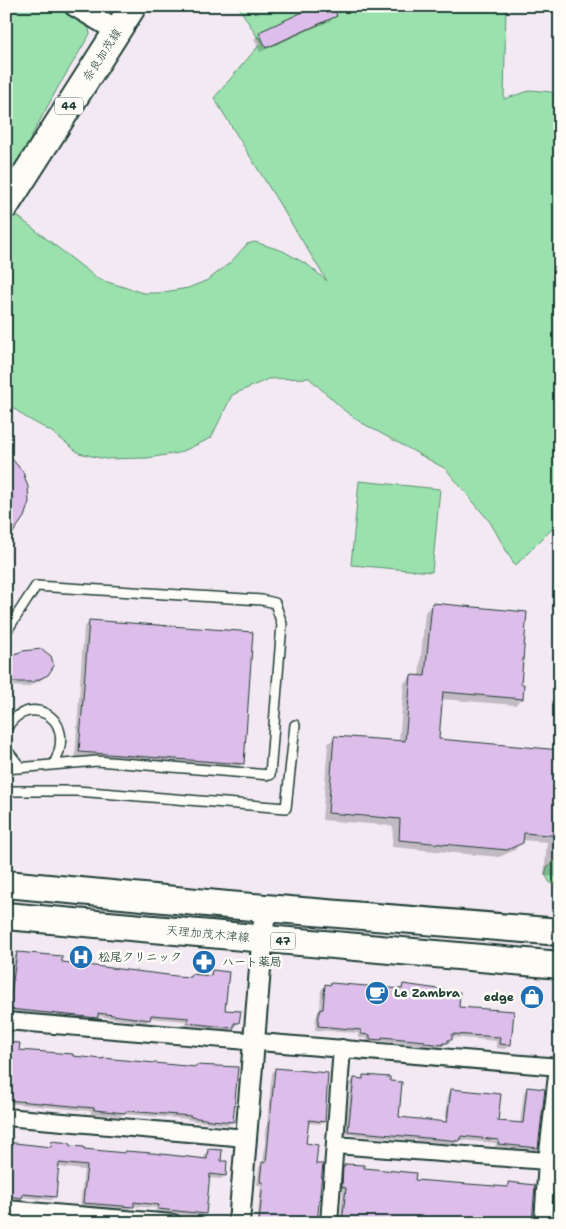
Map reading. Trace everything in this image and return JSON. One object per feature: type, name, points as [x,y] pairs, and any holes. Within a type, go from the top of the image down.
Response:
[{"type":"main road","name":"奈良加茂線","points":[[6,205],[133,6]]},
{"type":"main road","points":[[6,884],[265,908],[560,932]]},
{"type":"main road","name":"天理加茂木津線","points":[[6,916],[560,965]]},
{"type":"street","points":[[75,6],[117,31]]},
{"type":"street","points":[[239,1223],[265,908]]},
{"type":"street","points":[[6,1021],[559,1067],[547,1161],[543,1223]]},
{"type":"street","points":[[329,1223],[342,1048]]},
{"type":"street","points":[[6,1117],[246,1138]]},
{"type":"street","points":[[336,1145],[547,1161]]},
{"type":"street","points":[[6,1209],[173,1223]]},
{"type":"lane","points":[[6,632],[36,586],[262,600],[275,603],[282,624],[270,776],[97,761],[6,769]]},
{"type":"lane","points":[[6,730],[14,719],[22,713],[42,711],[49,715],[56,721],[62,746],[54,764]]},
{"type":"lane","points":[[6,791],[77,792],[286,808],[295,725]]},
{"type":"lane","points":[[6,749],[21,768]]},
{"type":"green space","points":[[6,6],[56,6],[88,22],[90,34],[57,89],[23,156],[6,181]]},
{"type":"green space","points":[[238,6],[506,6],[504,99],[532,90],[560,93],[560,521],[515,566],[490,522],[446,469],[362,423],[345,411],[309,378],[268,379],[232,395],[211,438],[179,453],[147,458],[105,459],[79,453],[52,432],[25,417],[6,402],[6,226],[13,216],[16,215],[98,279],[143,293],[158,293],[188,288],[208,280],[231,262],[247,244],[255,242],[283,251],[308,265],[327,281],[214,98],[261,43]]},
{"type":"green space","points":[[359,481],[440,489],[432,572],[351,565]]},
{"type":"green space","points":[[555,860],[560,860],[560,886],[550,883],[545,874],[547,867]]},
{"type":"building","points":[[316,6],[333,6],[337,16],[266,48],[259,32]]},
{"type":"building","points":[[6,452],[23,472],[28,487],[29,502],[24,517],[6,543]]},
{"type":"building","points":[[432,603],[527,612],[521,684],[524,684],[523,699],[443,692],[439,739],[560,750],[560,836],[524,833],[523,843],[507,850],[399,840],[400,819],[328,813],[334,736],[405,741],[411,675],[425,676]]},
{"type":"building","points":[[89,620],[253,632],[244,764],[79,752]]},
{"type":"building","points":[[42,649],[51,656],[54,666],[48,675],[33,682],[6,682],[6,658],[22,651]]},
{"type":"building","points":[[17,952],[62,956],[62,962],[176,976],[190,977],[191,974],[211,976],[212,970],[229,972],[225,1010],[241,1011],[239,1023],[234,1023],[234,1028],[188,1023],[189,1018],[151,1015],[150,1020],[98,1013],[98,1018],[9,1009]]},
{"type":"building","points":[[331,983],[402,989],[403,984],[460,992],[459,1007],[514,1011],[511,1045],[499,1044],[500,1037],[452,1034],[452,1040],[448,1040],[448,1043],[443,1043],[443,1045],[425,1043],[425,1041],[382,1037],[382,1040],[370,1039],[370,1035],[361,1034],[361,1030],[318,1026],[319,1012],[323,1009],[325,984],[330,985]]},
{"type":"building","points":[[6,1042],[20,1043],[19,1050],[73,1054],[73,1056],[196,1067],[196,1065],[238,1067],[233,1122],[191,1116],[126,1111],[125,1113],[94,1110],[94,1108],[6,1100]]},
{"type":"building","points":[[275,1068],[328,1073],[325,1122],[309,1120],[306,1143],[318,1145],[316,1164],[323,1164],[317,1223],[259,1223],[263,1182],[260,1182],[262,1162],[266,1163]]},
{"type":"building","points":[[363,1075],[390,1077],[390,1081],[402,1082],[399,1117],[447,1122],[451,1089],[501,1094],[498,1121],[523,1123],[527,1087],[545,1089],[538,1148],[498,1144],[499,1140],[461,1136],[460,1141],[348,1131],[354,1078],[363,1079]]},
{"type":"building","points":[[52,1141],[70,1143],[70,1146],[84,1147],[84,1149],[125,1153],[125,1151],[152,1153],[207,1159],[208,1149],[222,1150],[221,1161],[227,1161],[226,1176],[210,1174],[206,1214],[158,1209],[159,1205],[134,1202],[134,1207],[83,1203],[87,1166],[59,1163],[56,1197],[23,1194],[22,1198],[6,1196],[6,1142],[51,1147]]},
{"type":"building","points":[[345,1164],[364,1165],[364,1168],[416,1173],[415,1180],[508,1187],[508,1182],[535,1185],[532,1223],[342,1223],[346,1188],[342,1187],[343,1166]]},
{"type":"place","name":"松尾クリニック","points":[[81,957]]},
{"type":"place","name":"ハート薬局","points":[[204,962]]},
{"type":"place","name":"Le Zambra","points":[[377,993]]},
{"type":"place","name":"edge","points":[[532,997]]}]
